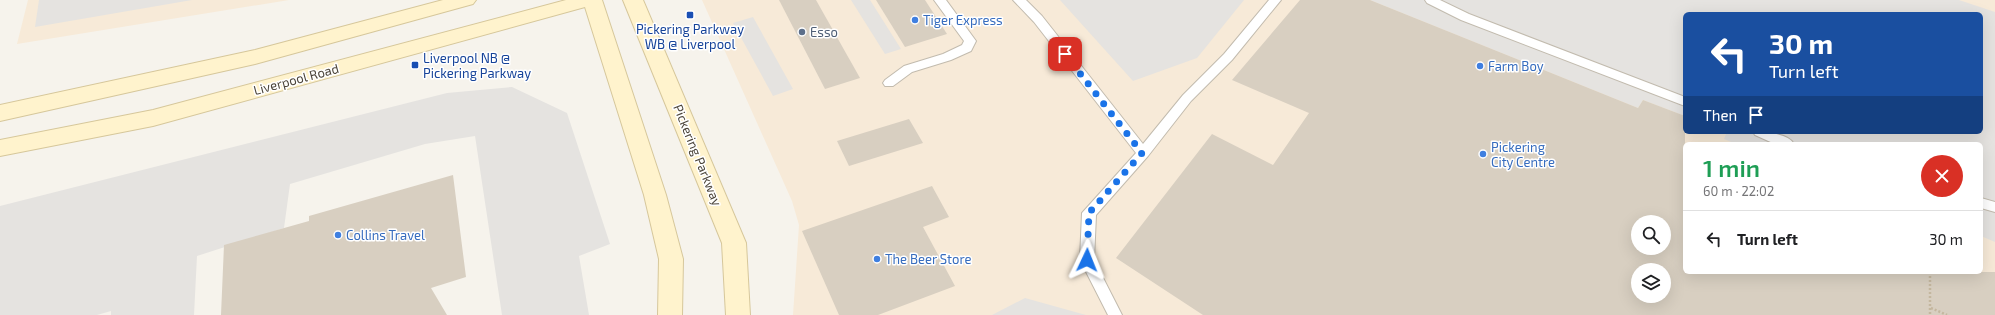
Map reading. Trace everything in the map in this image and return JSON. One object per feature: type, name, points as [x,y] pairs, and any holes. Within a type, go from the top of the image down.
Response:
[{"type":"main road","points":[[0,114],[255,57],[466,0]]},
{"type":"main road","name":"Liverpool Road","points":[[0,148],[153,118],[589,0]]},
{"type":"main road","points":[[592,0],[656,195],[671,259],[670,315]]},
{"type":"main road","name":"Pickering Parkway","points":[[633,0],[734,243],[738,315]]},
{"type":"lane","points":[[889,83],[908,69],[947,57],[967,48],[970,41],[940,0]]},
{"type":"lane","points":[[1019,0],[1038,19],[1142,153]]},
{"type":"lane","points":[[1115,315],[1087,260],[1089,213],[1142,153],[1187,98],[1228,58],[1275,0]]},
{"type":"lane","points":[[1431,0],[1466,17],[1683,101]]},
{"type":"lane","points":[[1764,134],[1783,142]]},
{"type":"lane","points":[[1983,204],[1995,207]]},
{"type":"path","points":[[1930,274],[1930,315]]},
{"type":"path","points":[[1931,308],[1947,315]]},
{"type":"shaded area","points":[[28,0],[289,0],[17,44]]},
{"type":"shaded area","points":[[39,0],[192,0],[35,27]]},
{"type":"shaded area","points":[[702,0],[1995,0],[1995,315],[793,315],[799,225],[792,201]]},
{"type":"shaded area","points":[[851,0],[870,0],[901,49],[885,54]]},
{"type":"shaded area","points":[[1060,0],[1244,0],[1197,58],[1133,81]]},
{"type":"shaded area","points":[[1370,0],[1959,0],[1995,12],[1995,242],[1983,237],[1983,142],[1731,142],[1724,139],[1726,134],[1983,134],[1983,12],[1683,12],[1683,115],[1643,100],[1638,108]]},
{"type":"shaded area","points":[[753,17],[793,89],[773,96],[733,23]]},
{"type":"shaded area","points":[[512,87],[567,113],[610,244],[579,256],[589,315],[502,315],[475,136],[425,144],[290,184],[284,228],[197,256],[194,315],[111,315],[111,311],[97,315],[0,315],[0,206],[447,93]]},
{"type":"shaded area","points":[[1025,298],[1086,315],[992,315]]},
{"type":"building","points":[[779,0],[816,0],[860,78],[825,89]]},
{"type":"building","points":[[876,0],[925,0],[947,34],[905,47]]},
{"type":"building","name":"Pickering City Centre","points":[[1300,0],[1370,0],[1638,108],[1643,100],[1683,115],[1683,134],[1685,134],[1685,142],[1683,142],[1683,274],[1983,274],[1983,272],[1995,272],[1995,315],[1203,315],[1116,258],[1212,134],[1273,165],[1309,113],[1232,80]]},
{"type":"building","points":[[909,119],[923,143],[849,166],[837,141]]},
{"type":"building","points":[[453,175],[466,277],[431,288],[447,315],[221,315],[224,245],[309,221],[309,216]]},
{"type":"building","name":"The Beer Store","points":[[932,186],[949,217],[923,227],[955,286],[878,315],[839,315],[802,231]]},
{"type":"place","name":"Pickering Parkway WB @ Liverpool","points":[[690,15]]},
{"type":"place","name":"Tiger Express","points":[[915,20]]},
{"type":"place","name":"Esso","points":[[802,32]]},
{"type":"place","name":"Liverpool NB @ Pickering Parkway","points":[[415,65]]},
{"type":"place","name":"Farm Boy","points":[[1480,66]]},
{"type":"place","name":"Pickering City Centre","points":[[1483,154]]},
{"type":"place","name":"Collins Travel","points":[[338,235]]},
{"type":"place","name":"The Beer Store","points":[[877,259]]},
{"type":"route","points":[[1065,54],[1142,153],[1089,213],[1087,260]]}]
